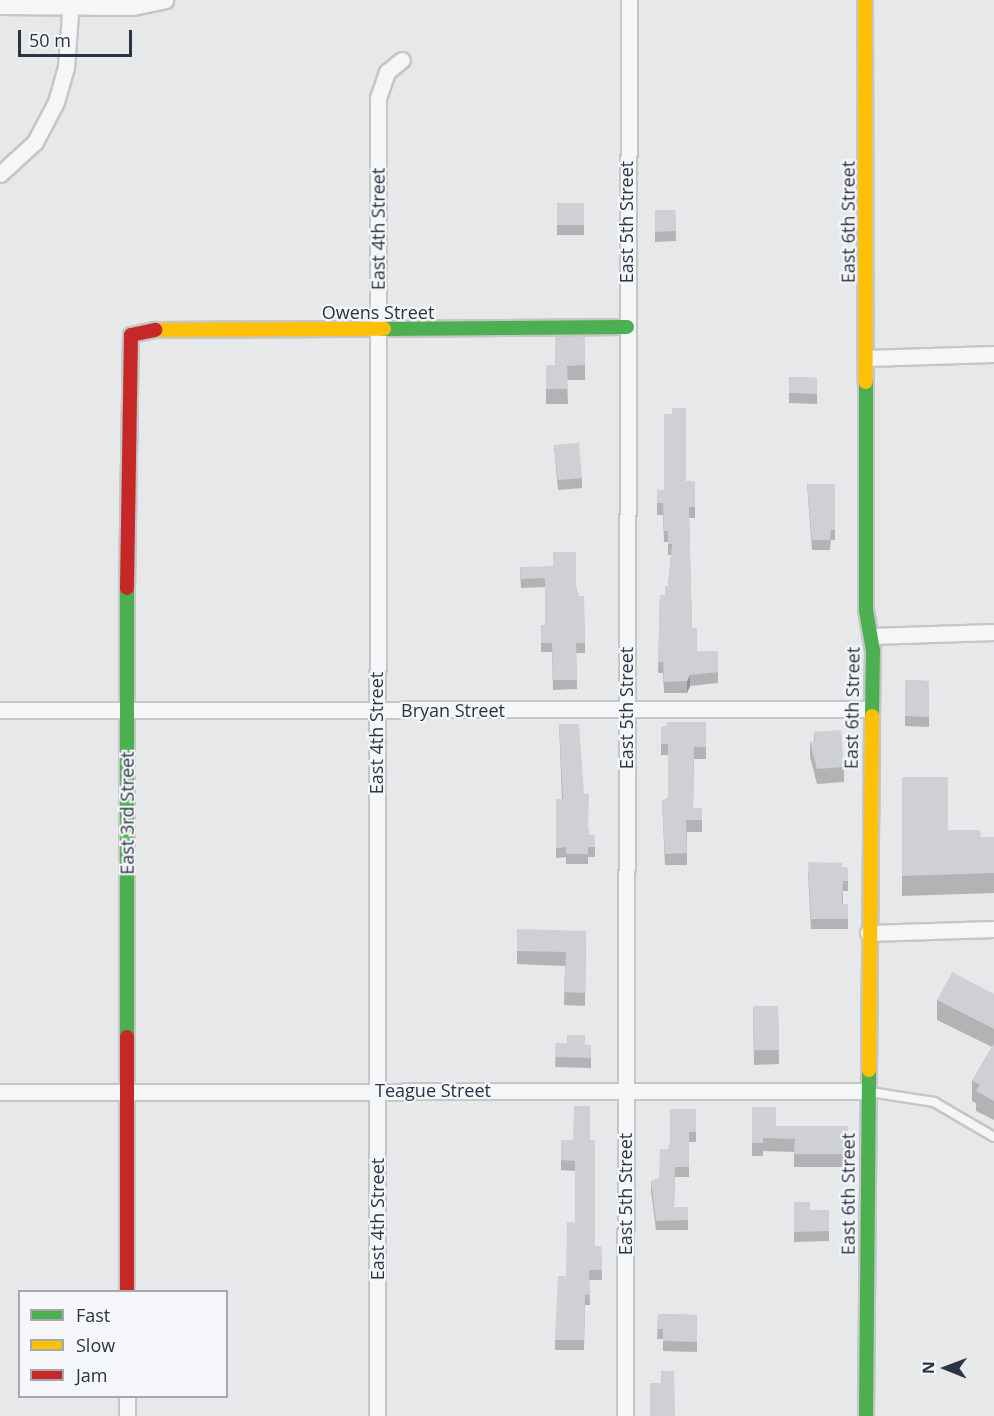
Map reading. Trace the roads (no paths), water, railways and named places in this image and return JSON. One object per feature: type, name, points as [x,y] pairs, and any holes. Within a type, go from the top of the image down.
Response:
[{"type":"street","points":[[0,6],[71,2],[133,7],[165,0]]},
{"type":"street","name":"East 5th Street","points":[[625,1416],[628,0]]},
{"type":"street","name":"East 6th Street","points":[[865,0],[866,610],[870,636],[871,709],[866,1091],[866,1416]]},
{"type":"street","points":[[0,174],[35,141],[56,102],[66,67],[71,2]]},
{"type":"street","name":"East 4th Street","points":[[377,1416],[378,98],[387,72],[402,60]]},
{"type":"street","name":"Owens Street","points":[[131,335],[147,330],[627,327]]},
{"type":"street","name":"East 3rd Street","points":[[127,1290],[127,405],[131,335]]},
{"type":"street","points":[[866,358],[994,354]]},
{"type":"street","points":[[870,636],[994,632]]},
{"type":"street","name":"Bryan Street","points":[[0,710],[871,709]]},
{"type":"street","points":[[868,933],[994,929]]},
{"type":"street","name":"Teague Street","points":[[0,1092],[127,1090],[866,1091]]},
{"type":"street","points":[[127,1398],[127,1416]]},
{"type":"lane","points":[[866,1091],[934,1102],[994,1137]]}]
